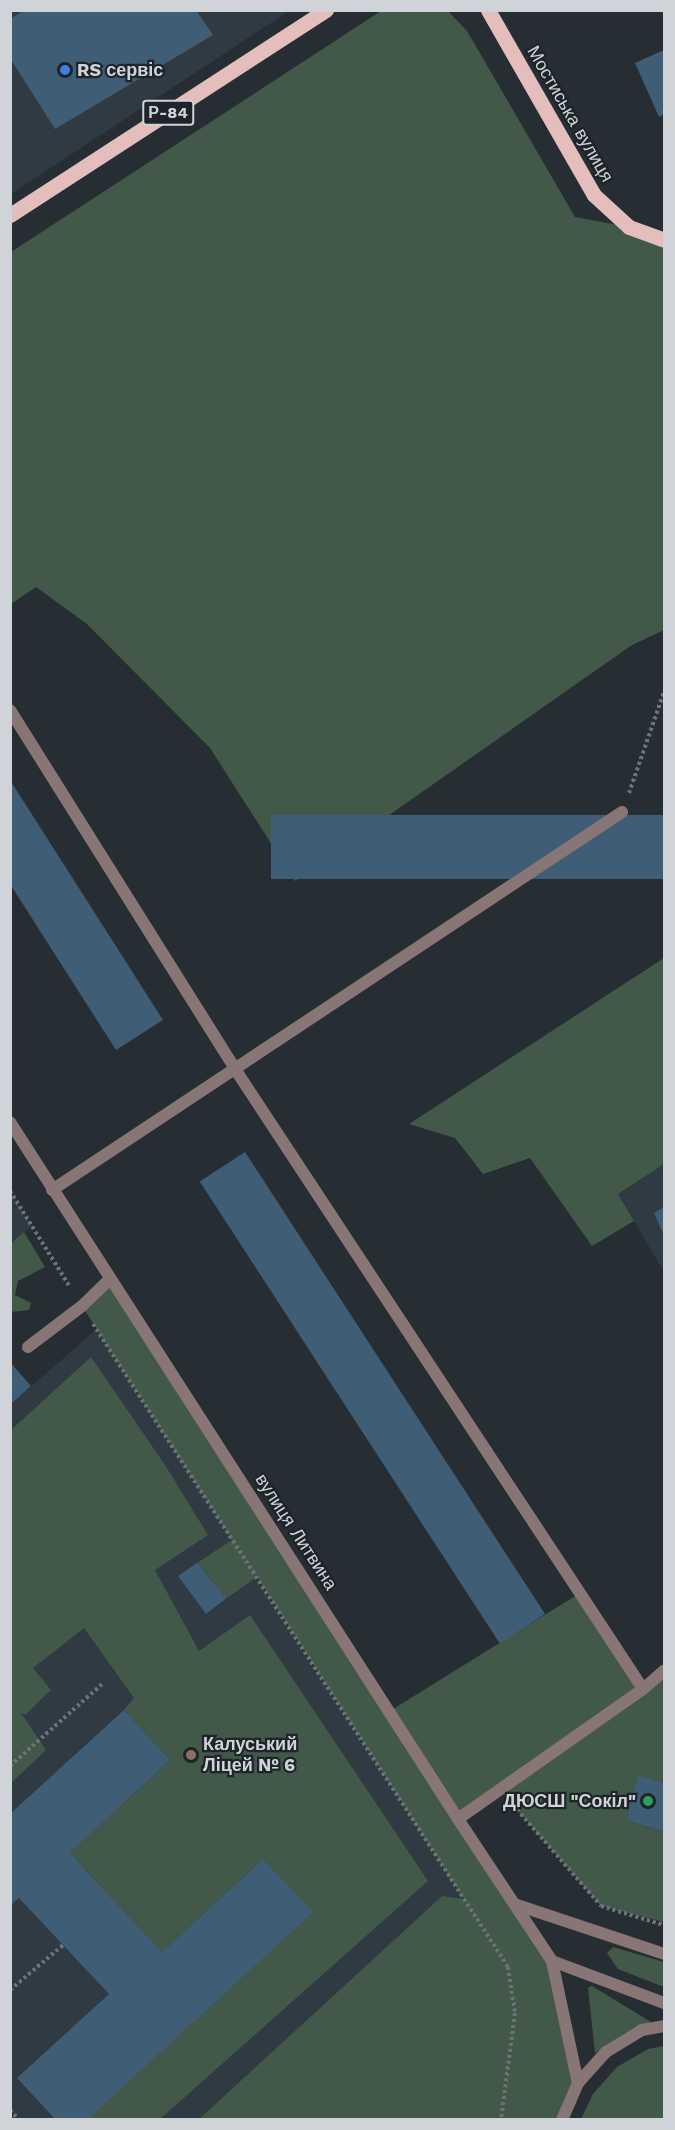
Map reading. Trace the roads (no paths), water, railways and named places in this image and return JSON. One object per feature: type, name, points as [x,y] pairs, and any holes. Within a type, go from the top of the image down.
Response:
[{"type":"main road","name":"Р-84","points":[[10,215],[326,10]]},
{"type":"main road","name":"Мостиська вулиця","points":[[488,10],[594,195],[629,227],[664,240]]},
{"type":"street","points":[[10,710],[235,1070],[643,1689]]},
{"type":"street","points":[[52,1190],[622,812]]},
{"type":"street","name":"вулиця Литвина","points":[[10,1122],[458,1819],[552,1961],[578,2083]]},
{"type":"street","points":[[28,1347],[82,1306],[110,1279]]},
{"type":"street","points":[[458,1819],[643,1689],[664,1671]]},
{"type":"street","points":[[517,1905],[664,1954]]},
{"type":"street","points":[[552,1961],[664,2003]]},
{"type":"street","points":[[562,2120],[578,2083],[606,2052],[642,2030],[664,2026]]},
{"type":"place","name":"RS сервіс","points":[[65,70]]},
{"type":"place","name":"Калуський Ліцей № 6","points":[[191,1755]]},
{"type":"place","name":"ДЮСШ \"Сокіл\"","points":[[648,1801]]}]
